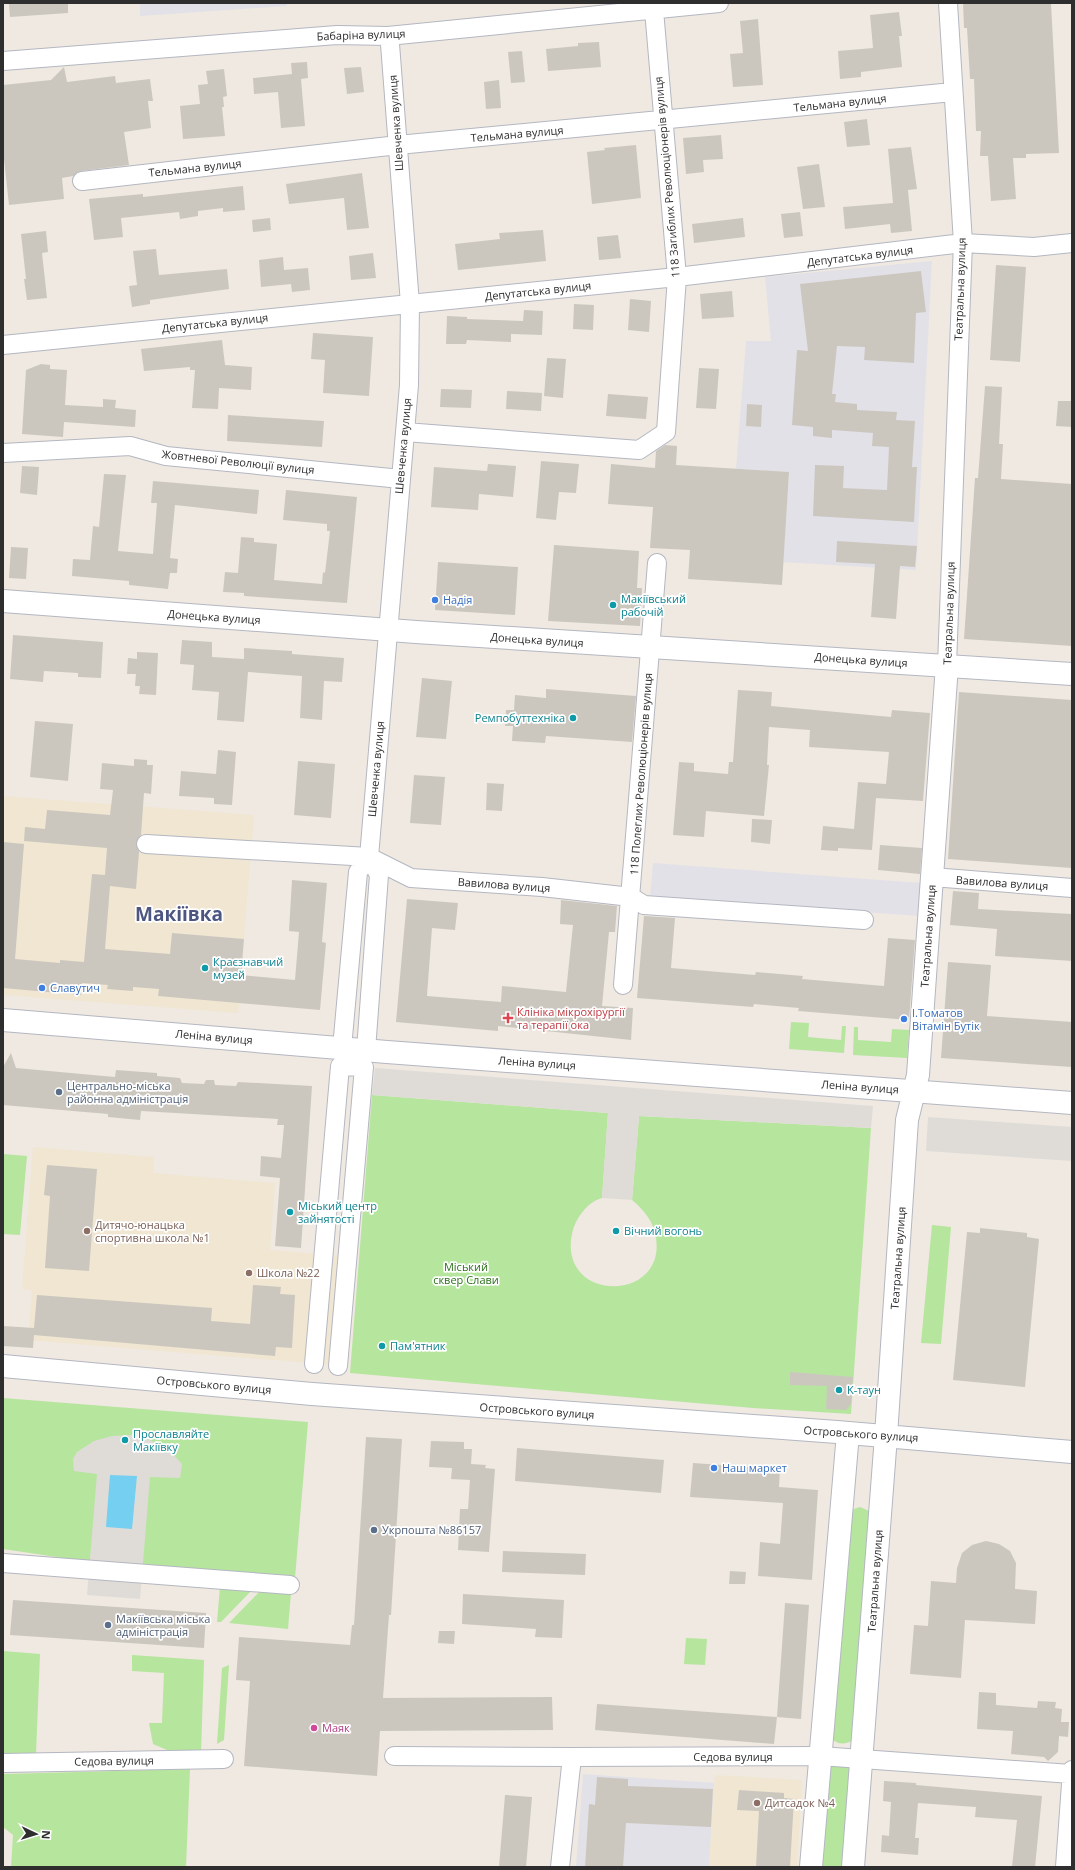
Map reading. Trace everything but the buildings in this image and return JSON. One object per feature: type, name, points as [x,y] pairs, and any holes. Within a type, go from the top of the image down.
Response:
[{"type":"street","name":"Бабаріна вулиця","points":[[3,61],[337,35],[388,36],[719,3]]},
{"type":"street","name":"Театральна вулиця","points":[[853,1867],[886,1436],[907,1120],[918,1075],[947,666],[963,243],[948,3]]},
{"type":"street","name":"118 Загиблих Революціонерів вулиця","points":[[405,432],[639,450],[666,432],[677,277],[662,121],[654,10]]},
{"type":"street","name":"Шевченка вулиця","points":[[342,1048],[358,872],[369,857],[409,385],[410,304],[390,44],[388,36]]},
{"type":"street","name":"Тельмана вулиця","points":[[82,181],[398,145],[954,92]]},
{"type":"street","name":"Депутатська вулиця","points":[[3,345],[677,277],[963,243],[1034,247],[1072,242]]},
{"type":"street","name":"Жовтневої Революції вулиця","points":[[3,453],[130,446],[166,456],[401,479]]},
{"type":"street","name":"118 Полеглих Революціонерів вулиця","points":[[623,985],[657,563]]},
{"type":"street","name":"Донецька вулиця","points":[[3,601],[388,630],[1072,674]]},
{"type":"street","name":"Вавилова вулиця","points":[[146,844],[369,857],[411,878],[542,887],[631,897],[644,905],[864,920]]},
{"type":"street","points":[[366,1050],[379,875],[369,857]]},
{"type":"street","name":"Вавилова вулиця","points":[[932,878],[1072,888]]},
{"type":"street","name":"Леніна вулиця","points":[[3,1020],[366,1050],[1072,1103]]},
{"type":"street","points":[[314,1364],[340,1066],[364,1067],[338,1366]]},
{"type":"street","name":"Островського вулиця","points":[[3,1366],[312,1394],[848,1433],[1072,1452]]},
{"type":"street","points":[[811,1867],[848,1433]]},
{"type":"street","points":[[3,1563],[290,1584]]},
{"type":"street","name":"Седова вулиця","points":[[394,1756],[820,1756],[1072,1772]]},
{"type":"street","points":[[560,1867],[572,1757]]},
{"type":"street","name":"Седова вулиця","points":[[3,1763],[224,1759]]},
{"type":"street","points":[[1064,1867],[1072,1772]]},
{"type":"shaded area","points":[[140,3],[287,3],[287,6],[140,16]]},
{"type":"shaded area","points":[[932,261],[916,570],[783,562],[789,472],[736,469],[746,341],[771,341],[765,277]]},
{"type":"shaded area","points":[[3,796],[254,815],[238,1013],[3,995]]},
{"type":"shaded area","points":[[653,863],[921,883],[919,916],[650,897]]},
{"type":"shaded area","points":[[375,1068],[873,1106],[871,1128],[639,1116],[632,1200],[602,1198],[608,1113],[372,1095]]},
{"type":"shaded area","points":[[928,1117],[1072,1127],[1072,1161],[926,1151]]},
{"type":"shaded area","name":"Школа №22","points":[[33,1147],[154,1157],[153,1173],[275,1183],[270,1250],[354,1257],[346,1366],[28,1340],[32,1290],[22,1289]]},
{"type":"shaded area","points":[[133,1435],[150,1440],[173,1454],[182,1464],[180,1478],[150,1477],[140,1599],[87,1595],[97,1474],[74,1471],[73,1459],[77,1452],[94,1441],[112,1436]]},
{"type":"shaded area","points":[[583,1774],[714,1783],[709,1867],[576,1867]]},
{"type":"shaded area","name":"Дитсадок №4","points":[[715,1775],[802,1780],[797,1867],[709,1867]]},
{"type":"green space","points":[[791,1022],[809,1023],[808,1037],[841,1040],[842,1026],[846,1026],[844,1053],[789,1049]]},
{"type":"green space","points":[[854,1027],[858,1027],[858,1040],[891,1042],[892,1029],[909,1030],[907,1058],[853,1055]]},
{"type":"green space","name":"Міський сквер Слави","points":[[372,1095],[608,1113],[602,1198],[591,1203],[579,1217],[572,1234],[572,1257],[581,1273],[595,1283],[612,1286],[630,1283],[645,1274],[655,1259],[655,1232],[651,1222],[644,1212],[632,1200],[639,1116],[871,1128],[851,1414],[753,1408],[350,1373]]},
{"type":"green space","points":[[3,1154],[27,1156],[20,1235],[3,1234]]},
{"type":"green space","points":[[932,1225],[951,1227],[941,1344],[921,1343]]},
{"type":"green space","points":[[3,1398],[308,1422],[295,1578],[90,1562],[3,1549]]},
{"type":"green space","points":[[860,1507],[869,1511],[874,1518],[854,1740],[842,1744],[831,1738],[851,1510]]},
{"type":"green space","points":[[220,1587],[253,1589],[221,1622],[217,1622]]},
{"type":"green space","points":[[261,1590],[291,1593],[288,1629],[229,1623]]},
{"type":"green space","points":[[686,1638],[707,1639],[705,1665],[684,1664]]},
{"type":"green space","points":[[3,1651],[40,1654],[36,1754],[3,1754]]},
{"type":"green space","points":[[132,1655],[204,1660],[201,1753],[174,1753],[153,1744],[149,1723],[162,1723],[164,1673],[132,1671]]},
{"type":"green space","points":[[229,1665],[224,1740],[217,1744],[222,1668]]},
{"type":"green space","points":[[833,1764],[851,1765],[848,1867],[819,1867],[827,1770]]},
{"type":"green space","points":[[190,1769],[186,1867],[11,1867],[13,1835],[3,1827],[3,1774]]},
{"type":"water","points":[[110,1475],[137,1476],[132,1529],[106,1527]]},
{"type":"place","name":"Надія","points":[[435,600]]},
{"type":"place","name":"Макіївський рабочій","points":[[613,605]]},
{"type":"place","name":"Ремпобуттехніка","points":[[573,718]]},
{"type":"place","name":"Краєзнавчий музей","points":[[205,968]]},
{"type":"place","name":"Славутич","points":[[42,988]]},
{"type":"place","name":"Клініка мікрохірургії та терапії ока","points":[[508,1018]]},
{"type":"place","name":"І.Томатов Вітамін Бутік","points":[[904,1019]]},
{"type":"place","name":"Центрально-міська районна адміністрація","points":[[59,1092]]},
{"type":"place","name":"Міський центр зайнятості","points":[[290,1212]]},
{"type":"place","name":"Дитячо-юнацька спортивна школа №1","points":[[87,1231]]},
{"type":"place","name":"Вічний вогонь","points":[[616,1231]]},
{"type":"place","name":"Школа №22","points":[[249,1273]]},
{"type":"place","name":"Пам'ятник","points":[[382,1346]]},
{"type":"place","name":"K-таун","points":[[839,1390]]},
{"type":"place","name":"Прославляйте Макіївку","points":[[125,1440]]},
{"type":"place","name":"Наш маркет","points":[[714,1468]]},
{"type":"place","name":"Укрпошта №86157","points":[[374,1530]]},
{"type":"place","name":"Макіївська міська адміністрація","points":[[108,1625]]},
{"type":"place","name":"Маяк","points":[[314,1728]]},
{"type":"place","name":"Дитсадок №4","points":[[757,1803]]},
{"type":"district","name":"Макіївка","points":[[179,914]]}]
